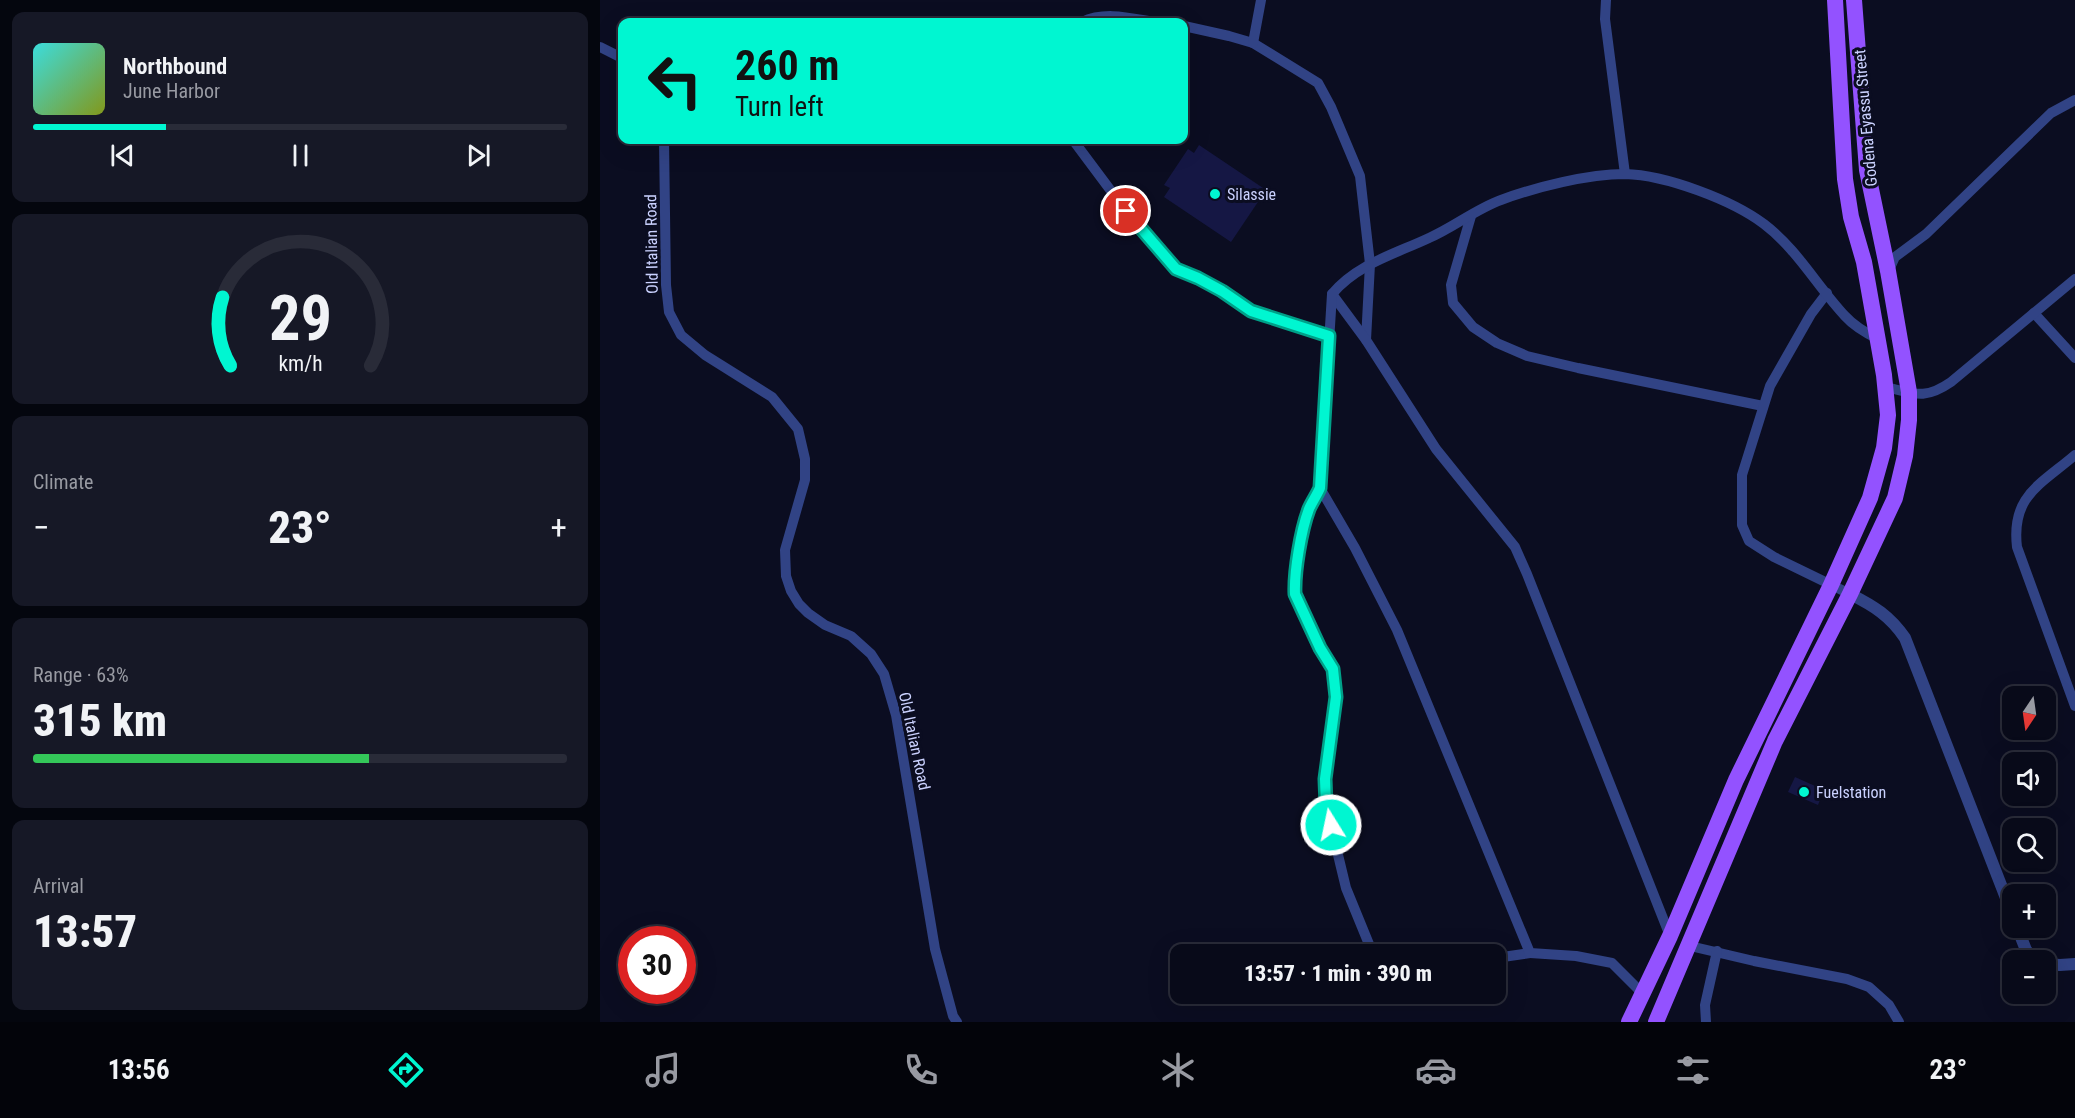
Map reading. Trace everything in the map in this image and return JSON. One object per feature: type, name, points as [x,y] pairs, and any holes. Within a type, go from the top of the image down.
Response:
[{"type":"main road","name":"Godena Eyassu Street","points":[[1629,1022],[1670,936],[1736,780],[1831,585],[1870,498],[1880,465],[1888,415],[1886,387],[1864,262],[1851,217],[1845,179],[1835,0]]},
{"type":"main road","name":"Godena Eyassu Street","points":[[1656,1022],[1775,741],[1850,594],[1895,498],[1900,479],[1909,420],[1909,392],[1888,271],[1867,170],[1854,0]]},
{"type":"main road","points":[[1758,734],[1775,741]]},
{"type":"main road","points":[[1736,780],[1754,788]]},
{"type":"street","points":[[1253,44],[1261,0]]},
{"type":"street","points":[[1606,0],[1605,19],[1625,174]]},
{"type":"street","points":[[1095,18],[1114,16],[1127,18]]},
{"type":"street","points":[[1188,27],[1253,44],[1318,83],[1331,107],[1360,176],[1370,264],[1366,340]]},
{"type":"street","points":[[600,47],[618,55]]},
{"type":"street","points":[[1888,271],[1895,257],[1926,234],[2051,113],[2075,100]]},
{"type":"street","name":"Old Italian Road","points":[[664,144],[666,285],[669,312],[681,335],[705,355],[772,397],[798,429],[805,459],[805,480],[785,550],[786,576],[799,604],[825,625],[851,636],[871,654],[884,674],[896,715],[935,949],[953,1016],[957,1022]]},
{"type":"street","points":[[1075,144],[1171,265],[1222,291],[1251,311],[1329,336]]},
{"type":"street","points":[[1369,944],[1346,888],[1326,805],[1325,779],[1336,697],[1333,669],[1320,648],[1295,594],[1297,564],[1309,510],[1320,488],[1332,294],[1340,285],[1370,264],[1431,238],[1500,200],[1553,185],[1625,174],[1644,176],[1690,188],[1739,207],[1787,244],[1845,316],[1859,328],[1878,339]]},
{"type":"street","points":[[1471,216],[1451,285],[1453,303],[1473,327],[1497,343],[1527,356],[1763,406]]},
{"type":"street","points":[[1886,387],[1929,394],[1946,386],[2075,279]]},
{"type":"street","points":[[1827,293],[1811,314],[1770,386],[1742,475],[1742,525],[1749,541],[1774,557],[1850,594],[1894,622],[1905,638],[2002,888]]},
{"type":"street","points":[[1332,294],[1366,340],[1436,449],[1515,547],[1670,936]]},
{"type":"street","points":[[2034,313],[2075,358]]},
{"type":"street","points":[[2075,455],[2037,487],[2020,506],[2016,519],[2018,548],[2075,706]]},
{"type":"street","points":[[1320,488],[1355,548],[1397,630],[1530,953]]},
{"type":"street","points":[[1690,946],[1847,979],[1869,987],[1889,1005],[1899,1022]]},
{"type":"street","points":[[1706,1022],[1705,1005],[1717,951]]},
{"type":"street","points":[[1506,957],[1530,953],[1576,956],[1612,963],[1642,993]]},
{"type":"street","points":[[2056,965],[2075,963]]},
{"type":"building","name":"Silassie","points":[[1199,145],[1266,190],[1231,242],[1164,197],[1170,188],[1164,185],[1188,149],[1194,153]]},
{"type":"building","points":[[1795,777],[1824,790],[1818,805],[1788,792]]},
{"type":"place","name":"Silassie","points":[[1215,194]]},
{"type":"place","name":"Fuelstation","points":[[1804,792]]},
{"type":"route","points":[[1126,211],[1176,269],[1222,291],[1242,306],[1262,316],[1329,336],[1320,488],[1309,510],[1297,564],[1295,594],[1320,648],[1333,669],[1336,697],[1325,779],[1326,805],[1331,825]]}]
